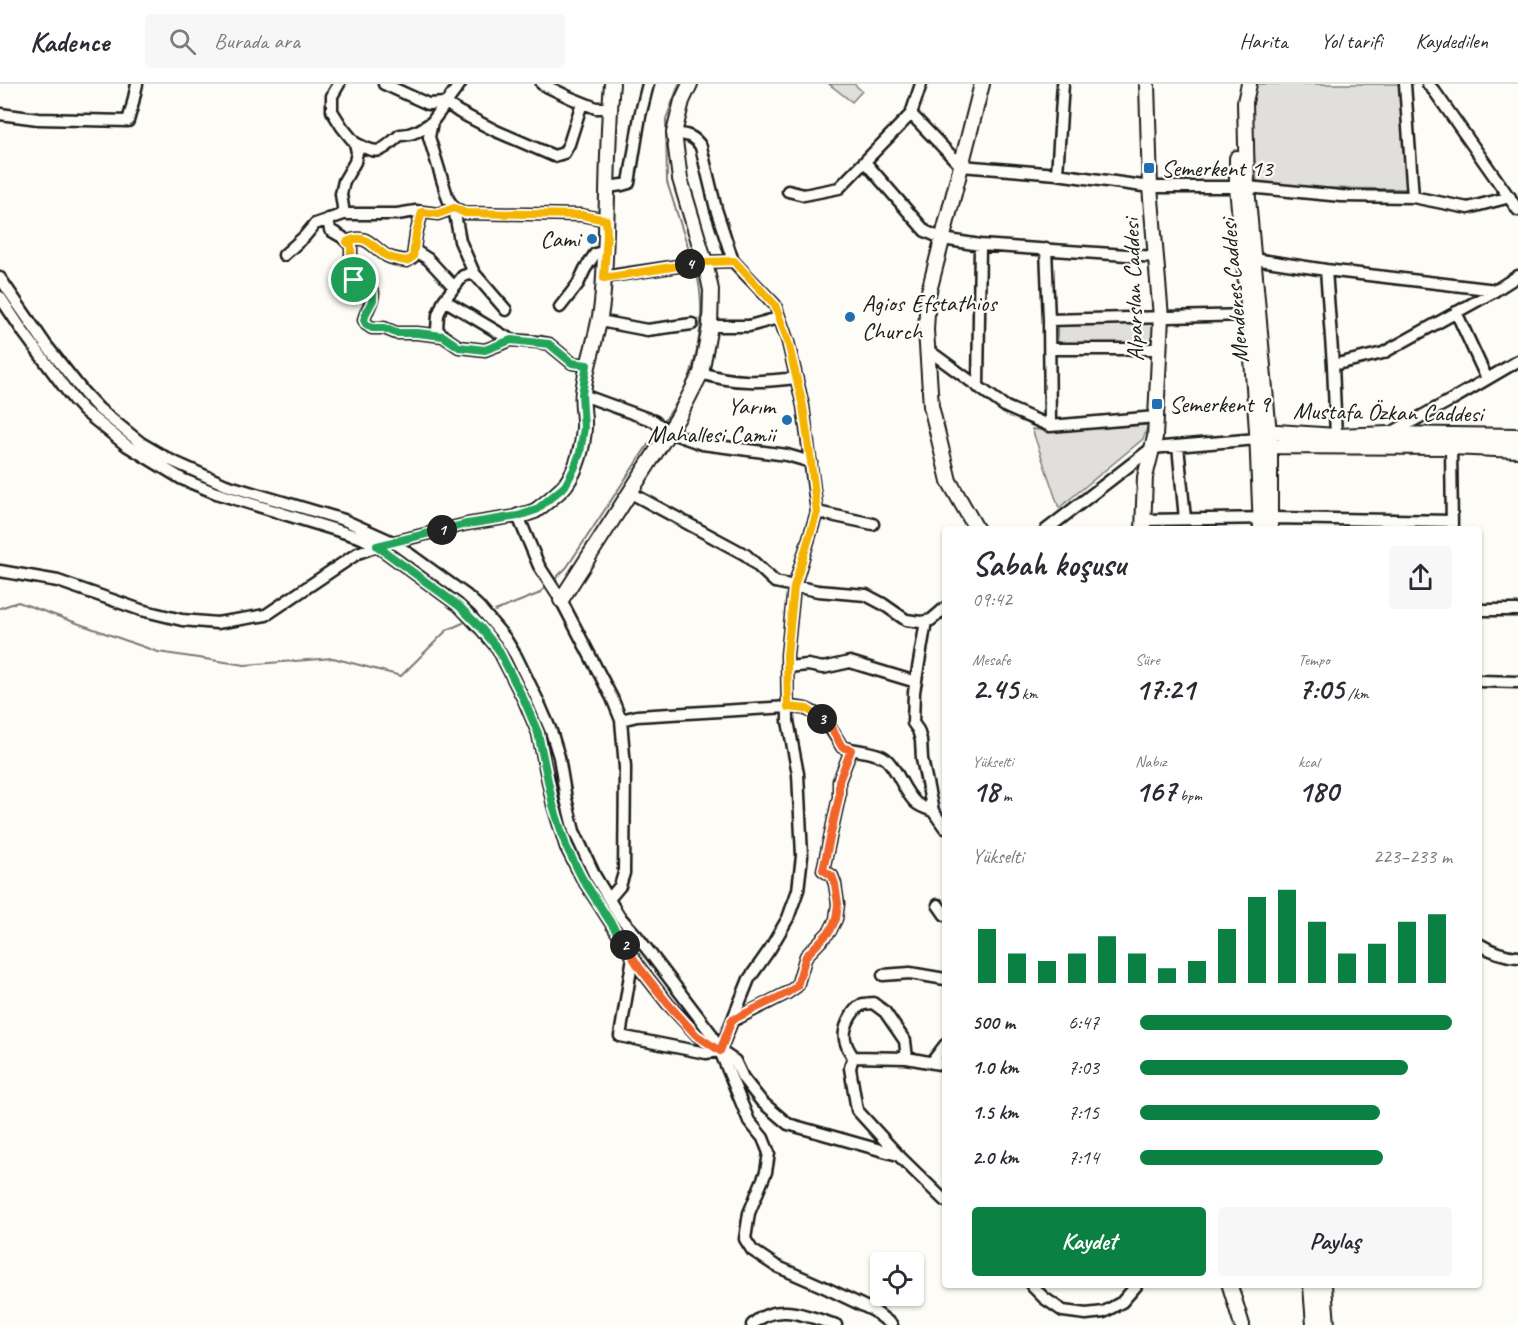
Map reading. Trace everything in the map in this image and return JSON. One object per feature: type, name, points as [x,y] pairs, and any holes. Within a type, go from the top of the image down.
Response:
[{"type":"main road","points":[[518,516],[536,510],[565,486],[580,453],[584,428],[582,394],[587,365],[600,321],[604,278],[612,84]]},
{"type":"main road","points":[[558,595],[631,492],[679,416],[701,373],[710,326],[711,290],[700,263],[680,179],[674,132],[682,102],[690,84]]},
{"type":"main road","points":[[975,526],[950,481],[931,406],[926,330],[928,295],[982,84]]},
{"type":"main road","name":"Alparslan Caddesi","points":[[1143,525],[1145,477],[1155,437],[1161,317],[1150,188],[1147,84]]},
{"type":"main road","name":"Menderes Caddesi","points":[[1239,84],[1236,99],[1249,315],[1262,439]]},
{"type":"main road","name":"Menderes Caddesi","points":[[1249,84],[1245,102],[1242,187],[1254,259],[1265,524]]},
{"type":"main road","name":"Mustafa Özkan Caddesi","points":[[1262,439],[1389,434],[1518,436]]},
{"type":"main road","name":"Mustafa Özkan Caddesi","points":[[1262,439],[1518,450]]},
{"type":"main road","points":[[1231,1288],[1242,1325]]},
{"type":"main road","points":[[1311,1288],[1314,1325]]},
{"type":"main road","points":[[1324,1288],[1327,1325]]},
{"type":"street","points":[[0,114],[38,119],[128,121],[137,84]]},
{"type":"street","points":[[339,84],[332,96],[332,111],[355,143],[371,151],[380,151],[400,135],[420,131],[432,122],[460,84]]},
{"type":"street","points":[[384,84],[428,104],[446,103],[496,131],[554,156],[564,153],[569,144],[582,103]]},
{"type":"street","points":[[542,84],[596,108],[610,108]]},
{"type":"street","points":[[607,187],[629,183],[640,116],[648,84]]},
{"type":"street","points":[[788,191],[804,195],[839,188],[911,114],[921,84]]},
{"type":"street","points":[[1057,174],[1063,84]]},
{"type":"street","points":[[1405,84],[1413,197]]},
{"type":"street","points":[[1428,84],[1436,92],[1518,210]]},
{"type":"street","points":[[911,114],[961,166],[1057,174],[1150,188],[1242,187],[1341,196],[1413,197],[1468,208],[1510,197]]},
{"type":"street","points":[[432,122],[429,137],[448,199],[454,208],[460,241],[474,273],[506,310]]},
{"type":"street","points":[[674,132],[691,136],[701,147],[716,209],[734,261],[775,305],[788,342],[803,406],[817,512],[794,587],[788,667],[788,721],[798,774],[802,856],[798,890],[788,918],[749,979],[720,1051]]},
{"type":"street","points":[[344,214],[341,194],[344,181],[355,162],[357,152],[355,143]]},
{"type":"street","points":[[865,162],[925,231],[943,239],[980,245],[1156,257]]},
{"type":"street","points":[[284,255],[315,224],[344,214],[397,214],[416,211],[438,214],[454,208],[465,213],[581,215],[606,220]]},
{"type":"street","points":[[347,242],[355,238],[364,238],[390,258],[407,261],[413,257],[422,212]]},
{"type":"street","points":[[328,219],[330,230],[351,246],[351,271],[354,280],[373,293],[373,300],[364,320],[366,324],[372,328],[384,328],[396,333],[443,336]]},
{"type":"street","points":[[978,387],[980,245]]},
{"type":"street","points":[[1046,249],[1050,426]]},
{"type":"street","points":[[414,250],[428,260],[454,287]]},
{"type":"street","points":[[560,307],[579,284],[595,254],[606,251]]},
{"type":"street","points":[[1254,259],[1496,290]]},
{"type":"street","points":[[604,278],[700,263],[734,261]]},
{"type":"street","points":[[1326,270],[1336,436]]},
{"type":"street","points":[[474,273],[463,276],[444,300],[438,315],[437,329],[459,347],[485,350],[511,340]]},
{"type":"street","points":[[1333,365],[1383,353],[1518,276]]},
{"type":"street","points":[[0,278],[46,345],[84,393],[99,409],[141,442],[170,460],[226,485],[344,520],[393,542],[479,607],[505,638],[516,656],[551,731],[559,757],[574,831],[595,876],[619,916],[637,936],[710,1032],[749,1121],[763,1138],[769,1153],[766,1172],[749,1213],[745,1239],[752,1250],[776,1266],[874,1311],[892,1325]]},
{"type":"street","points":[[0,297],[73,399],[126,446],[182,479],[216,493],[362,538],[377,546],[459,606],[498,649],[524,700],[538,733],[553,805],[566,846],[582,878],[633,957],[668,1004],[696,1035],[735,1061],[743,1078],[762,1102],[788,1125],[898,1155]]},
{"type":"street","points":[[444,300],[511,340],[549,344],[572,363],[587,365]]},
{"type":"street","points":[[1456,312],[1487,379]]},
{"type":"street","points":[[1049,320],[1249,315]]},
{"type":"street","points":[[710,326],[749,326],[778,318]]},
{"type":"street","points":[[600,321],[647,330],[692,324]]},
{"type":"street","points":[[1050,349],[1160,349]]},
{"type":"street","points":[[928,350],[1006,407],[1050,426],[1156,417]]},
{"type":"street","points":[[1389,434],[1518,361]]},
{"type":"street","points":[[701,373],[728,380],[750,382],[796,378]]},
{"type":"street","points":[[582,394],[654,421],[668,432],[702,444],[787,455],[811,462]]},
{"type":"street","points":[[1051,526],[1152,448],[1262,439]]},
{"type":"street","points":[[1178,446],[1185,519]]},
{"type":"street","points":[[1143,525],[1185,519],[1265,524],[1452,525],[1451,447]]},
{"type":"street","points":[[631,492],[746,555],[775,582],[818,591],[866,595],[906,620],[921,622],[931,620],[942,611]]},
{"type":"street","points":[[817,512],[873,524]]},
{"type":"street","points":[[0,571],[57,581],[141,610],[182,620],[217,623],[266,615],[358,554],[377,546],[467,524],[518,516],[539,566],[558,595],[612,698],[621,720],[625,768],[624,873],[620,886],[609,899]]},
{"type":"street","points":[[1482,610],[1518,610]]},
{"type":"street","points":[[926,621],[914,692],[913,723],[921,740],[922,759],[933,812]]},
{"type":"street","points":[[788,667],[808,665],[823,668],[849,662],[916,682]]},
{"type":"street","points":[[1482,681],[1518,682]]},
{"type":"street","points":[[621,720],[637,716],[788,707],[807,709],[832,729],[842,747],[875,754],[886,759],[905,790],[918,804],[933,812],[942,824]]},
{"type":"street","points":[[732,1020],[797,986],[806,956],[830,931],[836,919],[838,904],[835,884],[832,876],[823,870],[839,797],[839,781],[851,750]]},
{"type":"street","points":[[938,905],[942,911]]},
{"type":"street","points":[[1482,946],[1506,957],[1518,957]]},
{"type":"street","points":[[633,957],[620,1036],[706,1053],[720,1051]]},
{"type":"street","points":[[883,975],[910,973],[942,978]]},
{"type":"street","points":[[907,1058],[905,1041],[885,1012],[873,1003],[863,1004],[854,1012],[846,1025],[844,1034],[853,1057],[850,1068],[857,1110],[942,1198]]},
{"type":"street","points":[[932,1062],[942,1049]]},
{"type":"street","points":[[853,1057],[907,1058],[942,1064]]},
{"type":"street","points":[[1034,1288],[1063,1311],[1086,1314],[1104,1312],[1122,1302],[1134,1288]]},
{"type":"street","points":[[752,1325],[764,1316],[781,1311],[837,1325]]},
{"type":"shaded area","points":[[829,84],[854,84],[862,91],[852,102]]},
{"type":"shaded area","points":[[1255,84],[1403,84],[1410,189],[1308,188],[1257,183],[1251,123]]},
{"type":"shaded area","points":[[1057,322],[1154,323],[1155,344],[1058,343]]},
{"type":"shaded area","points":[[1148,425],[1143,439],[1059,508],[1032,429],[1047,431]]},
{"type":"waterway","points":[[679,84],[666,119],[667,182],[692,260]]},
{"type":"waterway","points":[[662,424],[678,402],[695,360],[701,313],[701,297],[695,268]]},
{"type":"waterway","points":[[553,581],[567,567],[659,428]]},
{"type":"waterway","points":[[495,611],[538,594],[546,587]]},
{"type":"waterway","points":[[0,608],[18,602],[158,652],[245,665],[333,658],[401,676],[447,630],[463,623]]},
{"type":"place","name":"Semerkent 13","points":[[1149,168]]},
{"type":"place","name":"Cami","points":[[592,239]]},
{"type":"place","name":"Agios Efstathios Church","points":[[850,317]]},
{"type":"place","name":"Semerkent 9","points":[[1157,404]]},
{"type":"place","name":"Yarım Mahallesi Camii","points":[[787,420]]},
{"type":"route","points":[[454,208],[465,213],[581,215],[606,220],[604,278],[705,262],[734,261],[775,305],[788,342],[803,406],[817,512],[794,587],[787,655],[788,707],[807,709],[821,718],[832,729],[842,747],[851,750],[839,781],[839,797],[823,870],[832,876],[835,884],[838,904],[836,919],[830,931],[806,956],[797,986],[732,1020],[720,1051],[696,1035],[668,1004],[639,967],[582,878],[566,846],[553,805],[538,733],[498,649],[459,606],[377,546],[467,524],[518,516],[536,510],[565,486],[580,453],[584,428],[582,394],[587,365],[572,363],[549,344],[538,342],[511,340],[485,350],[459,347],[443,336],[396,333],[384,328],[372,328],[364,320],[373,300],[373,293],[354,280],[351,271],[351,246],[347,242],[355,238],[364,238],[390,258],[407,261],[413,257],[422,212],[438,214],[454,208]]}]
